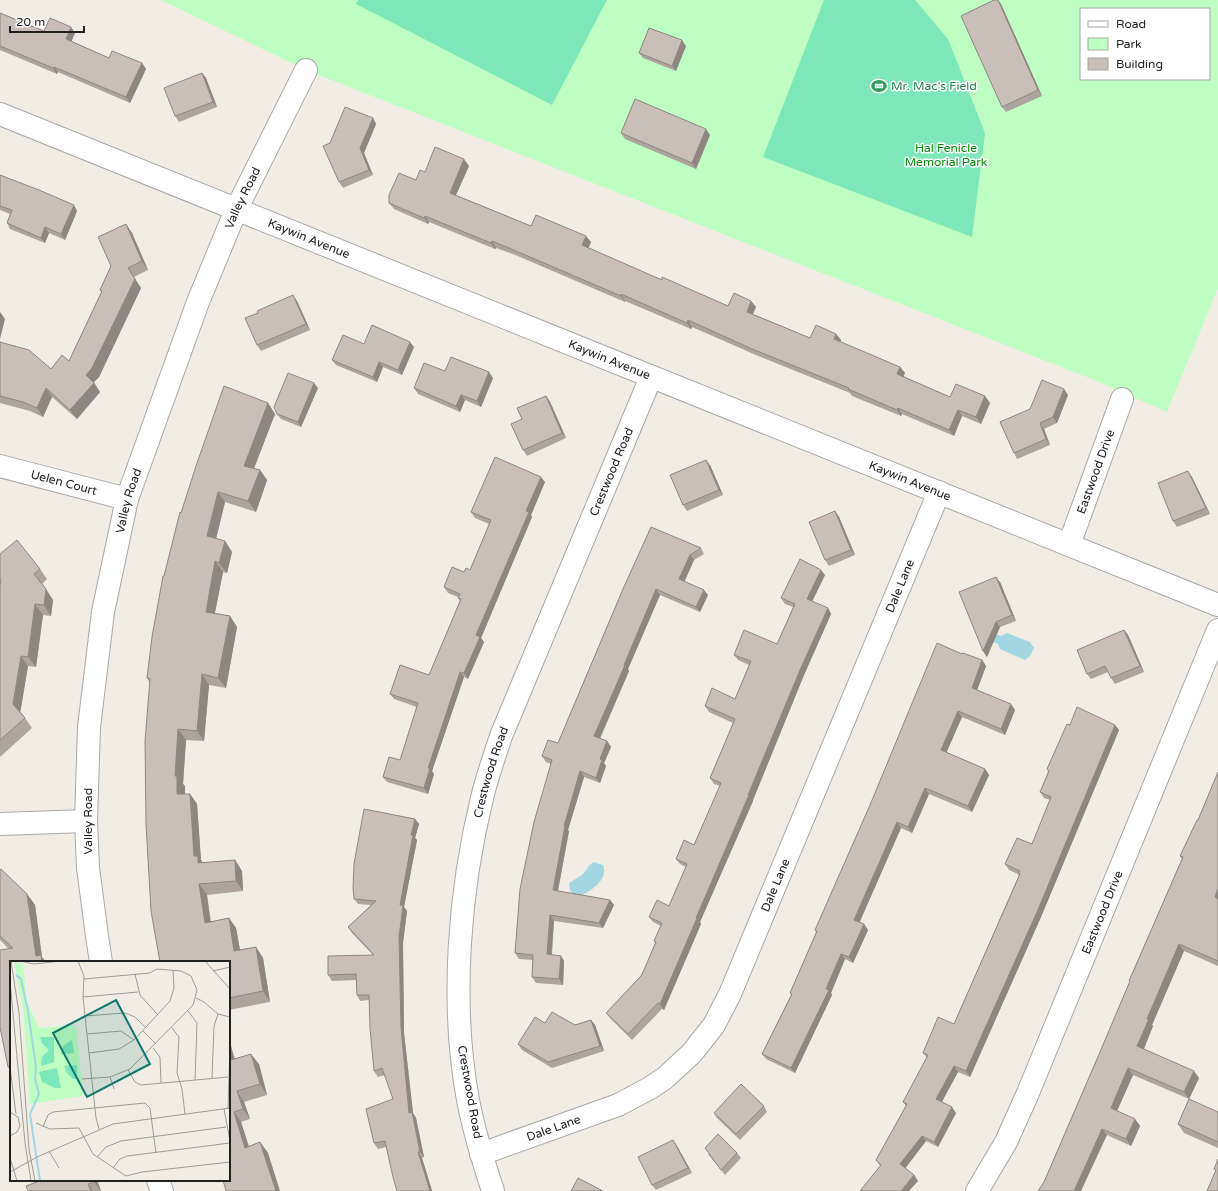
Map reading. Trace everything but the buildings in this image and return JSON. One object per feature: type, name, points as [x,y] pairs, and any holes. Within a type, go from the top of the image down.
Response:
[{"type":"street","name":"Valley Road","points":[[101,961],[88,868],[86,821],[90,727],[102,620],[127,499],[198,302],[236,210],[306,70]]},
{"type":"street","name":"Kaywin Avenue","points":[[0,114],[1218,605]]},
{"type":"street","name":"Crestwood Road","points":[[493,1191],[481,1154],[467,1092],[461,1045],[458,990],[462,911],[470,851],[483,793],[501,736],[651,377]]},
{"type":"street","name":"Eastwood Drive","points":[[1069,545],[1122,399]]},
{"type":"street","name":"Uelen Court","points":[[0,466],[127,499]]},
{"type":"street","name":"Dale Lane","points":[[481,1154],[618,1105],[650,1088],[666,1078],[692,1053],[714,1025],[734,987],[939,492]]},
{"type":"street","name":"Eastwood Drive","points":[[977,1191],[1006,1142],[1028,1094],[1218,630]]},
{"type":"street","points":[[0,824],[86,821]]},
{"type":"street","points":[[158,1181],[162,1191]]},
{"type":"green space","name":"Hal Fenicle Memorial Park","points":[[161,0],[1218,0],[1218,288],[1167,412],[1094,380],[306,70]]},
{"type":"green space","points":[[358,0],[607,0],[552,105],[356,4]]},
{"type":"green space","name":"Mr. Mac's Field","points":[[824,0],[915,0],[948,39],[985,133],[972,237],[763,157]]},
{"type":"water","points":[[1007,633],[1030,642],[1034,648],[1030,656],[1025,660],[1000,649],[998,644],[993,642],[996,634],[1001,636]]},
{"type":"water","points":[[594,862],[603,865],[604,871],[601,881],[592,889],[578,897],[574,895],[571,892],[569,884],[580,877]]},
{"type":"place","name":"Mr. Mac's Field","points":[[879,86]]}]
